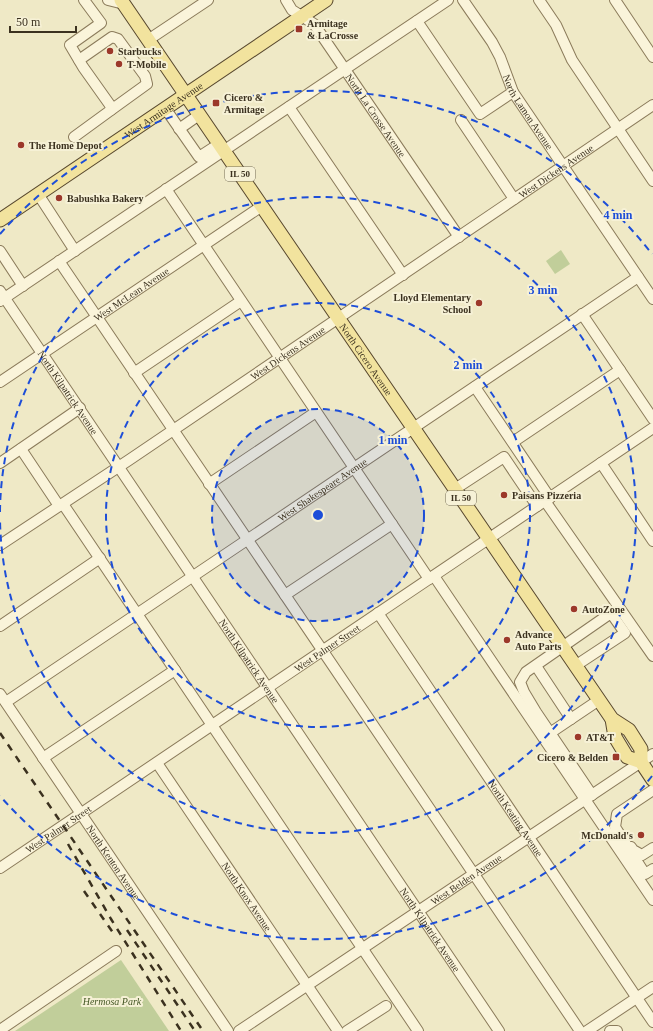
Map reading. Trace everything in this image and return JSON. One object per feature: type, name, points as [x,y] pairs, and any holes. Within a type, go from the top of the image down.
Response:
[{"type":"main road","name":"West Armitage Avenue","points":[[0,220],[326,0]]},
{"type":"main road","name":"North Cicero Avenue","points":[[122,2],[612,719],[615,737],[627,757],[641,762],[653,780]]},
{"type":"street","points":[[108,0],[122,2]]},
{"type":"street","name":"North La Crosse Avenue","points":[[286,0],[292,10],[314,24],[459,237]]},
{"type":"street","points":[[165,108],[199,157],[221,147],[289,107],[448,0]]},
{"type":"street","name":"North Lamon Avenue","points":[[463,0],[492,42],[500,57],[513,92],[653,299]]},
{"type":"street","points":[[539,0],[556,25],[572,60],[653,181]]},
{"type":"street","points":[[615,0],[653,57]]},
{"type":"street","points":[[87,1],[100,23],[70,46],[110,105],[111,110]]},
{"type":"street","points":[[148,40],[206,1]]},
{"type":"street","points":[[417,21],[480,114],[513,92]]},
{"type":"street","points":[[74,137],[147,84],[146,76],[118,38],[112,38],[79,60]]},
{"type":"street","name":"West Dickens Avenue","points":[[0,545],[653,106]]},
{"type":"street","points":[[289,107],[403,275]]},
{"type":"street","points":[[179,128],[199,115]]},
{"type":"street","points":[[462,120],[514,199]]},
{"type":"street","points":[[1,297],[23,286],[166,189],[221,147]]},
{"type":"street","points":[[166,189],[392,524],[589,797]]},
{"type":"street","points":[[38,194],[75,251]]},
{"type":"street","name":"West McLean Avenue","points":[[0,382],[262,206]]},
{"type":"street","points":[[0,251],[23,286]]},
{"type":"street","points":[[58,262],[580,1031]]},
{"type":"street","name":"West Shakespeare Avenue","points":[[3,698],[137,614],[638,277]]},
{"type":"street","name":"North Kilpatrick Avenue","points":[[1,297],[80,408],[499,1031]]},
{"type":"street","points":[[134,373],[241,301]]},
{"type":"street","points":[[582,314],[653,419]]},
{"type":"street","points":[[513,442],[620,370]]},
{"type":"street","points":[[475,387],[513,442],[544,502]]},
{"type":"street","points":[[0,463],[80,408]]},
{"type":"street","points":[[209,484],[316,412]]},
{"type":"street","name":"West Palmer Street","points":[[0,868],[653,428]]},
{"type":"street","points":[[21,449],[100,558],[418,1031]]},
{"type":"street","points":[[455,489],[504,457],[544,502],[653,656]]},
{"type":"street","points":[[601,464],[653,541]]},
{"type":"street","points":[[285,595],[392,524]]},
{"type":"street","points":[[0,626],[100,558]]},
{"type":"street","points":[[575,666],[625,633],[611,613],[526,672],[520,682],[524,692],[653,900]]},
{"type":"street","name":"North Keating Avenue","points":[[378,614],[653,1022]]},
{"type":"street","points":[[536,666],[571,719]]},
{"type":"street","points":[[44,758],[174,670]]},
{"type":"street","name":"North Kenton Avenue","points":[[3,698],[228,1031]]},
{"type":"street","points":[[550,733],[599,700]]},
{"type":"street","name":"West Belden Avenue","points":[[240,1031],[653,754]]},
{"type":"street","name":"North Knox Avenue","points":[[156,762],[338,1031]]},
{"type":"street","points":[[653,790],[617,814],[615,827],[645,874],[653,869]]},
{"type":"street","points":[[615,827],[633,850],[642,855],[653,848]]},
{"type":"street","points":[[0,1030],[116,950]]},
{"type":"street","points":[[588,1031],[653,987]]},
{"type":"street","points":[[347,1031],[386,1006]]},
{"type":"street","points":[[610,1031],[617,1031]]},
{"type":"green space","points":[[561,250],[570,264],[555,274],[546,261]]},
{"type":"green space","name":"Hermosa Park","points":[[121,960],[169,1031],[15,1031]]},
{"type":"railway","points":[[0,733],[203,1031]]},
{"type":"railway","points":[[68,844],[111,919],[181,1031]]},
{"type":"railway","points":[[84,891],[114,934]]},
{"type":"railway","points":[[127,930],[195,1031]]},
{"type":"place","name":"Armitage & LaCrosse","points":[[299,29]]},
{"type":"place","name":"Starbucks","points":[[110,51]]},
{"type":"place","name":"T-Mobile","points":[[119,64]]},
{"type":"place","name":"Cicero & Armitage","points":[[216,103]]},
{"type":"place","name":"The Home Depot","points":[[21,145]]},
{"type":"place","name":"Babushka Bakery","points":[[59,198]]},
{"type":"place","name":"Lloyd Elementary School","points":[[479,303]]},
{"type":"place","name":"Paisans Pizzeria","points":[[504,495]]},
{"type":"place","name":"AutoZone","points":[[574,609]]},
{"type":"place","name":"Advance Auto Parts","points":[[507,640]]},
{"type":"place","name":"AT&T","points":[[578,737]]},
{"type":"place","name":"Cicero & Belden","points":[[616,757]]},
{"type":"place","name":"McDonald's","points":[[641,835]]}]
